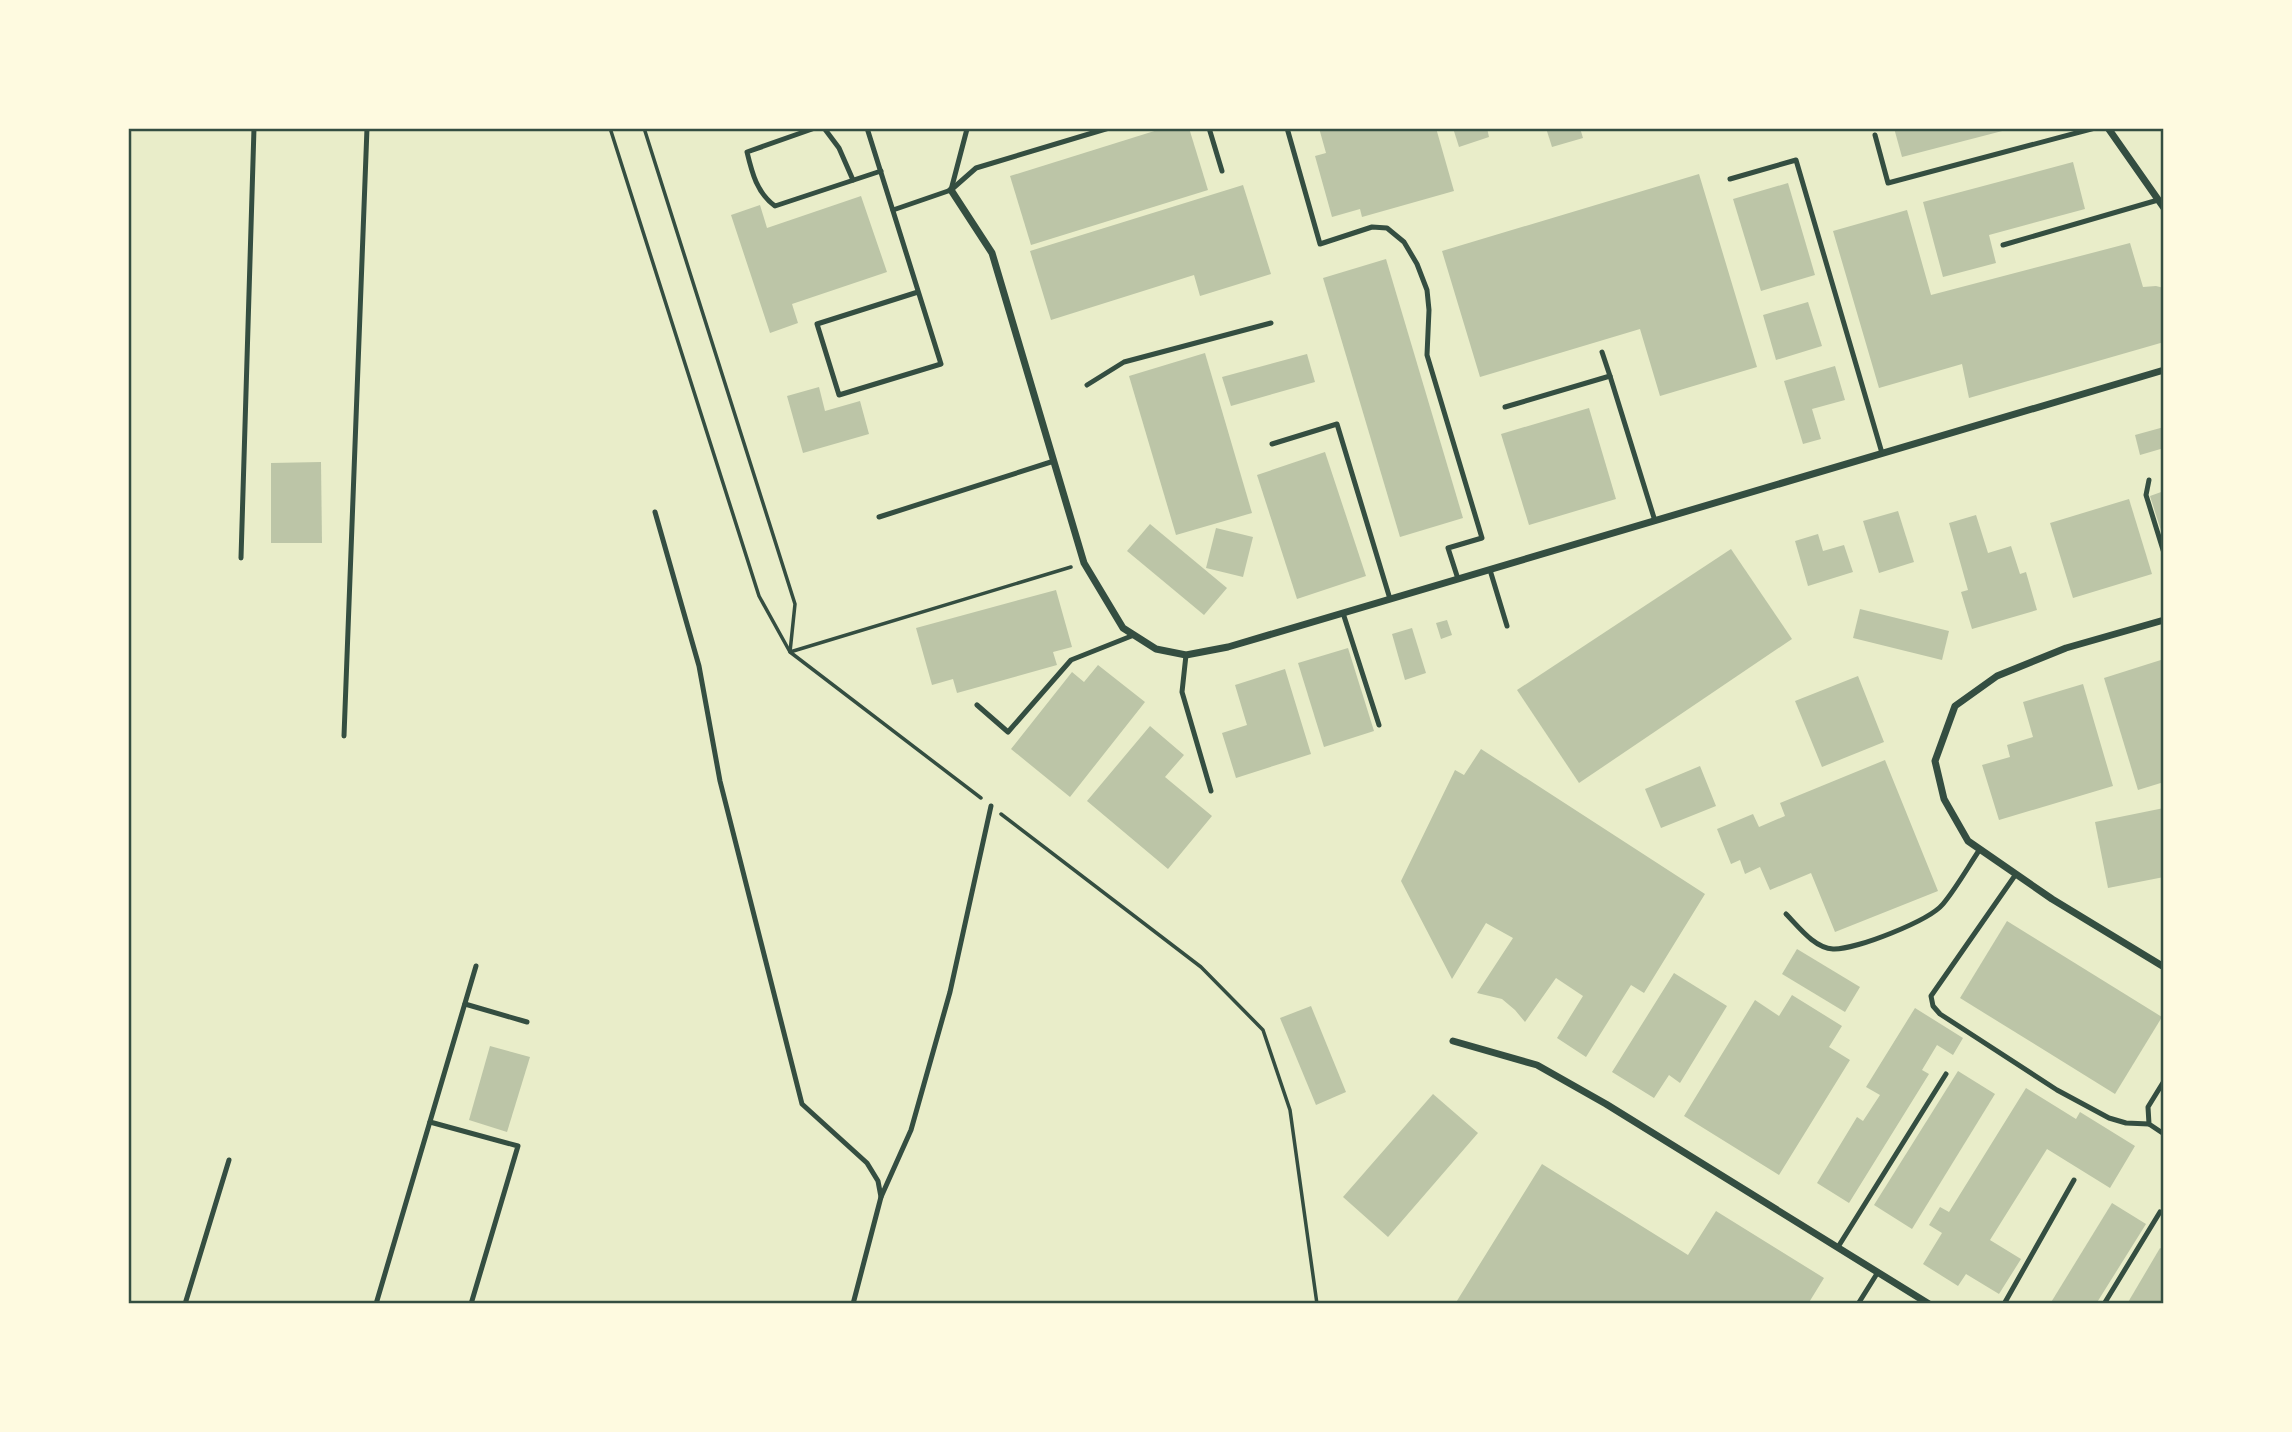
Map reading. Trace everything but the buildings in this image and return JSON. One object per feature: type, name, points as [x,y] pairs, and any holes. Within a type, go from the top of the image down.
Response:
[{"type":"street","points":[[2108,128],[2164,208]]},
{"type":"street","points":[[951,190],[992,253],[1084,563],[1123,628],[1156,649],[1186,655],[1228,647],[1390,600],[2164,370]]},
{"type":"street","points":[[2164,620],[2066,648],[1997,676],[1955,706],[1935,761],[1944,799],[1968,841],[2052,899],[2164,967]]},
{"type":"street","points":[[1453,1041],[1536,1065],[1606,1104],[1929,1304]]},
{"type":"lane","points":[[241,558],[254,128]]},
{"type":"lane","points":[[344,736],[367,128]]},
{"type":"lane","points":[[815,128],[747,152],[752,173],[764,198],[775,206],[881,171]]},
{"type":"lane","points":[[824,128],[839,148],[853,180]]},
{"type":"lane","points":[[867,128],[893,209],[940,364],[839,395],[817,324],[918,292]]},
{"type":"lane","points":[[951,190],[968,128]]},
{"type":"lane","points":[[893,209],[951,190],[976,168],[1109,128]]},
{"type":"lane","points":[[1209,128],[1222,171]]},
{"type":"lane","points":[[1287,128],[1320,244],[1373,227],[1387,228],[1404,242],[1417,264],[1427,290],[1427,355],[1482,538],[1448,548],[1458,579]]},
{"type":"lane","points":[[1875,135],[1888,183],[2095,128]]},
{"type":"lane","points":[[1730,179],[1796,160],[1882,453]]},
{"type":"lane","points":[[2003,244],[2158,200]]},
{"type":"lane","points":[[1087,385],[1124,362],[1271,323]]},
{"type":"lane","points":[[1602,352],[1654,521]]},
{"type":"lane","points":[[1506,407],[1610,376]]},
{"type":"lane","points":[[1272,444],[1337,424],[1390,600]]},
{"type":"lane","points":[[879,517],[1054,461]]},
{"type":"lane","points":[[2148,480],[2146,495],[2164,553]]},
{"type":"lane","points":[[655,512],[699,666],[720,780],[802,1104],[867,1163],[878,1181],[881,1197]]},
{"type":"lane","points":[[1490,570],[1507,626]]},
{"type":"lane","points":[[1343,613],[1379,725]]},
{"type":"lane","points":[[977,705],[1008,732],[1071,660],[1134,635]]},
{"type":"lane","points":[[1186,655],[1182,692],[1211,791]]},
{"type":"lane","points":[[853,1304],[881,1197],[911,1130],[950,992],[991,807]]},
{"type":"lane","points":[[1786,914],[1815,942],[1833,949],[1868,942],[1932,915],[1943,904],[1980,849]]},
{"type":"lane","points":[[2016,874],[1931,996],[1933,1006],[1940,1014],[2057,1090],[2109,1118],[2126,1124],[2149,1124],[2164,1134]]},
{"type":"lane","points":[[376,1304],[476,966]]},
{"type":"lane","points":[[465,1004],[527,1022]]},
{"type":"lane","points":[[1838,1247],[1946,1074]]},
{"type":"lane","points":[[2149,1124],[2148,1107],[2164,1081]]},
{"type":"lane","points":[[430,1122],[519,1146],[471,1304]]},
{"type":"lane","points":[[185,1304],[229,1160]]},
{"type":"lane","points":[[2004,1304],[2074,1180]]},
{"type":"lane","points":[[2104,1304],[2160,1212]]},
{"type":"lane","points":[[1858,1304],[1878,1272]]},
{"type":"path","points":[[610,128],[759,596],[790,652],[1200,967],[1263,1030],[1290,1110],[1317,1304]]},
{"type":"path","points":[[644,128],[795,604],[790,652]]},
{"type":"path","points":[[790,652],[1084,563]]}]
